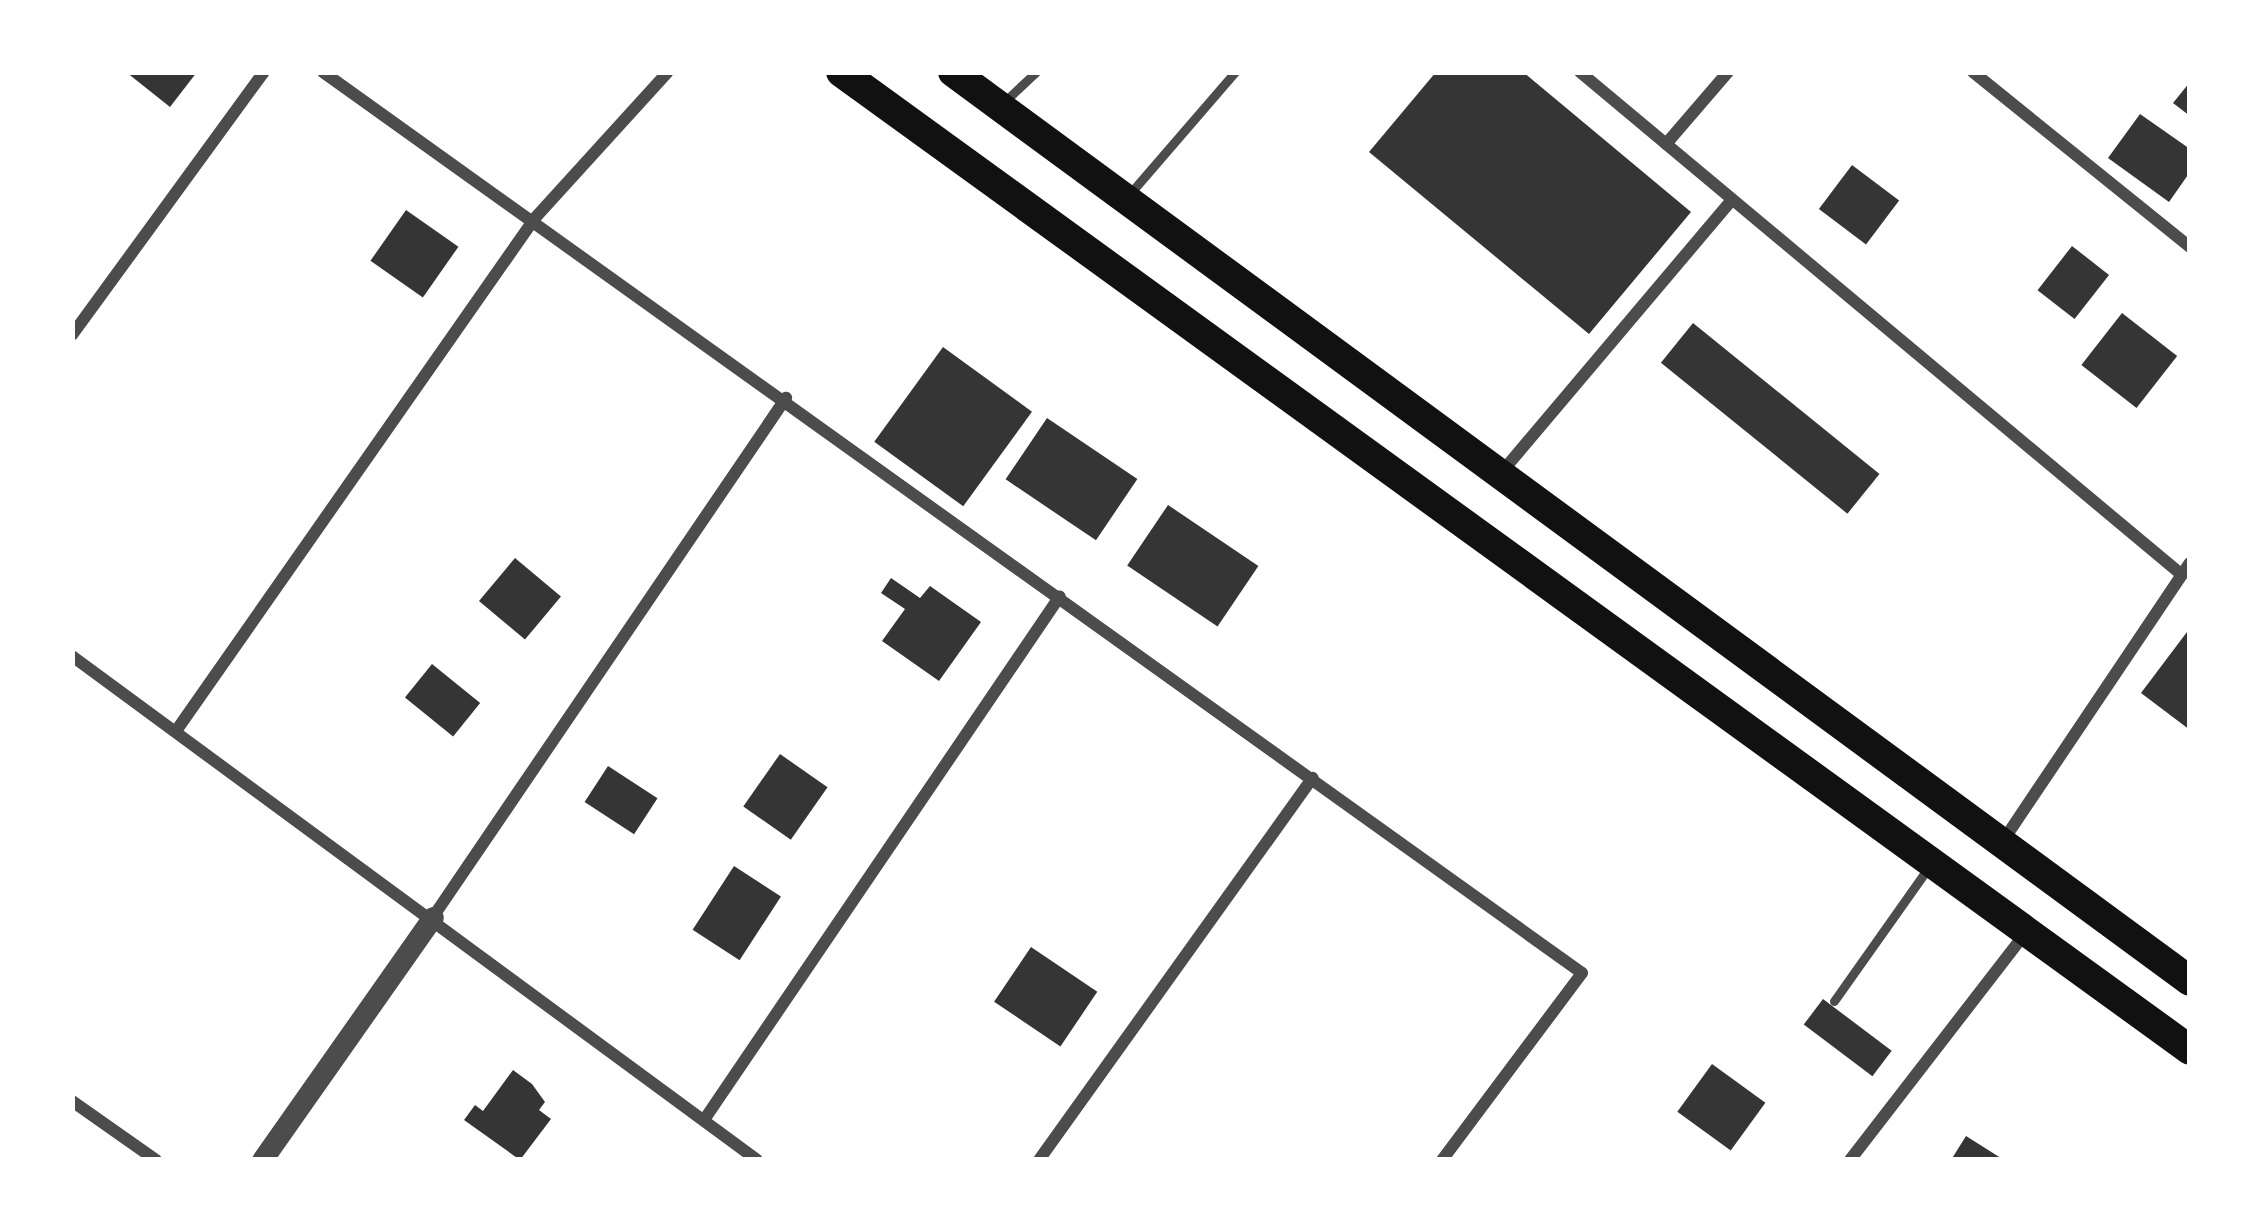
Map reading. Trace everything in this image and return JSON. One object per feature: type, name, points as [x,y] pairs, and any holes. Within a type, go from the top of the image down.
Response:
[{"type":"highway","points":[[841,72],[2190,1050]]},
{"type":"highway","points":[[979,85],[1124,201],[1497,478],[2190,981]]},
{"type":"street","points":[[72,335],[264,72]]},
{"type":"street","points":[[323,72],[535,218],[1582,973],[1442,1160]]},
{"type":"street","points":[[176,731],[535,218],[668,72]]},
{"type":"street","points":[[1580,72],[2186,569],[2002,842]]},
{"type":"street","points":[[1666,144],[1728,72]]},
{"type":"street","points":[[1973,72],[2190,247]]},
{"type":"street","points":[[1497,478],[1732,200]]},
{"type":"street","points":[[262,1160],[786,398]]},
{"type":"street","points":[[704,1120],[1060,596]]},
{"type":"street","points":[[72,656],[433,917],[757,1160]]},
{"type":"street","points":[[1039,1160],[1312,778]]},
{"type":"street","points":[[1850,1160],[2028,930]]},
{"type":"street","points":[[72,1101],[156,1160]]},
{"type":"lane","points":[[979,85],[1036,72]]},
{"type":"lane","points":[[1124,201],[1232,73]]},
{"type":"lane","points":[[1834,1000],[1933,861]]},
{"type":"building","points":[[126,72],[197,72],[170,107]]},
{"type":"building","points":[[1436,72],[1523,72],[1691,212],[1589,334],[1369,152]]},
{"type":"building","points":[[2190,82],[2190,116],[2173,103]]},
{"type":"building","points":[[2140,114],[2190,149],[2190,172],[2169,202],[2108,158]]},
{"type":"building","points":[[1852,165],[1899,201],[1866,244],[1819,209]]},
{"type":"building","points":[[406,210],[458,247],[423,297],[370,261]]},
{"type":"building","points":[[2072,246],[2109,275],[2075,319],[2038,290]]},
{"type":"building","points":[[2122,313],[2177,356],[2137,408],[2081,365]]},
{"type":"building","points":[[1693,323],[1880,474],[1847,514],[1661,363]]},
{"type":"building","points":[[943,347],[1032,412],[963,506],[874,442]]},
{"type":"building","points":[[1047,418],[1137,479],[1096,540],[1006,479]]},
{"type":"building","points":[[1168,505],[1258,566],[1218,626],[1127,566]]},
{"type":"building","points":[[515,558],[561,597],[525,639],[479,601]]},
{"type":"building","points":[[891,578],[920,598],[930,586],[981,622],[939,681],[882,641],[905,609],[881,593]]},
{"type":"building","points":[[2190,628],[2190,730],[2141,693]]},
{"type":"building","points":[[432,664],[480,703],[453,736],[405,697]]},
{"type":"building","points":[[780,754],[828,787],[791,840],[743,806]]},
{"type":"building","points":[[608,766],[657,798],[634,834],[585,802]]},
{"type":"building","points":[[734,866],[781,896],[740,960],[693,930]]},
{"type":"building","points":[[1031,947],[1097,992],[1060,1046],[994,1002]]},
{"type":"building","points":[[1823,999],[1892,1051],[1872,1076],[1804,1025]]},
{"type":"building","points":[[1712,1064],[1765,1103],[1731,1151],[1677,1112]]},
{"type":"building","points":[[513,1070],[532,1084],[545,1102],[539,1110],[551,1119],[520,1160],[464,1120],[475,1105],[483,1111]]},
{"type":"building","points":[[1966,1136],[2004,1160],[1951,1160]]}]
